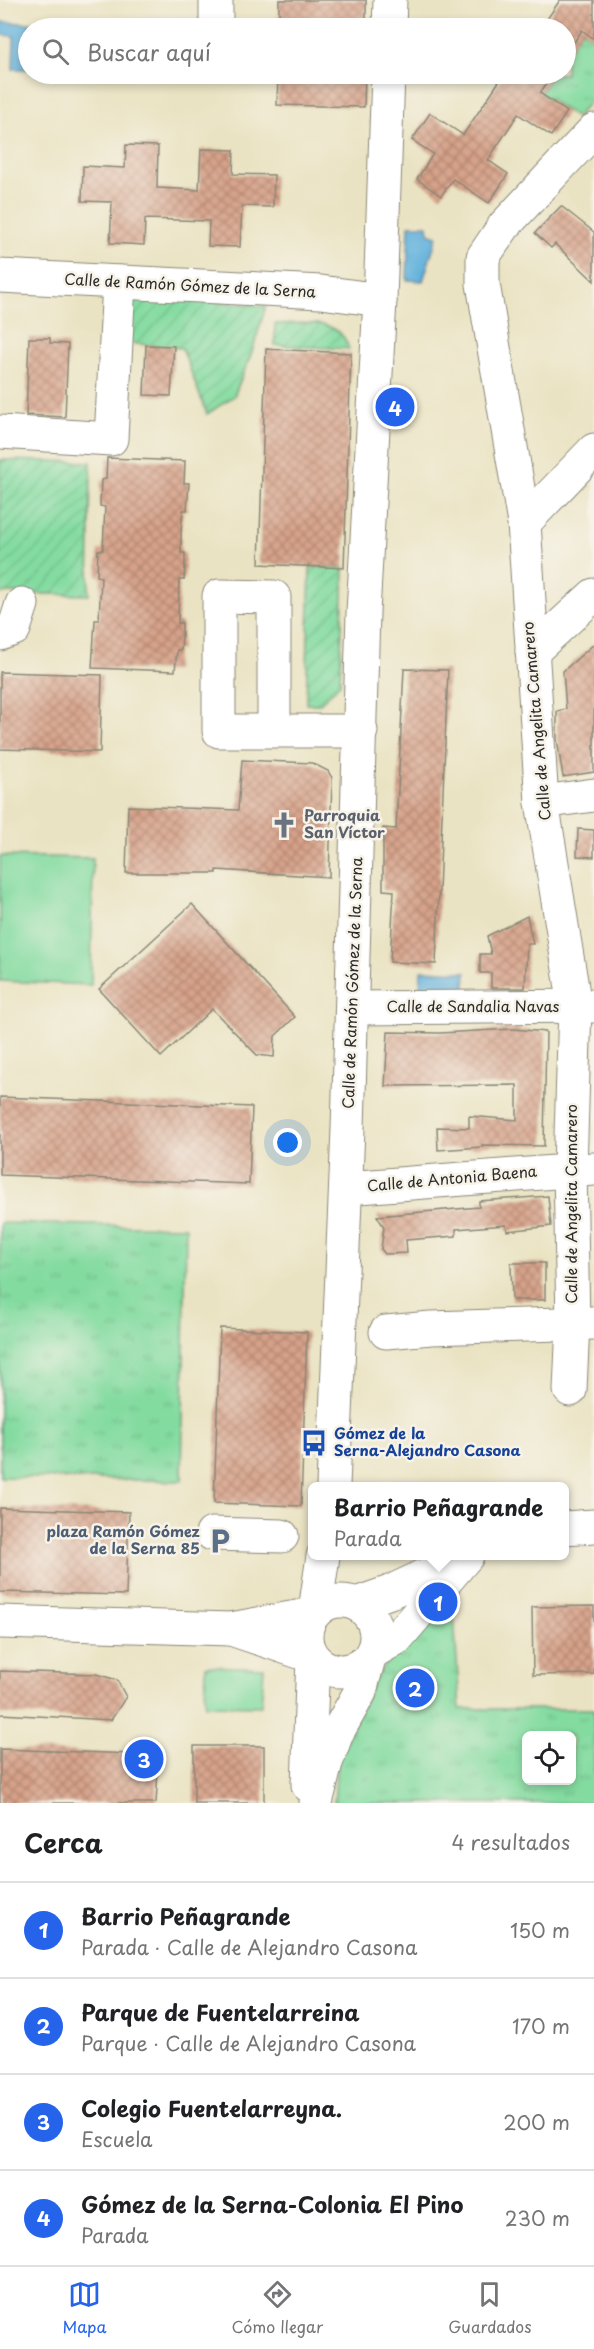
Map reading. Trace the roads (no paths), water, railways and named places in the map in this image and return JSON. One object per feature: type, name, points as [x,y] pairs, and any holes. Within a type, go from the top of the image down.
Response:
[{"type":"street","points":[[389,18],[390,0]]},
{"type":"street","name":"Calle de Ramón Gómez de la Serna","points":[[333,1482],[346,1188],[363,613],[380,300],[388,84]]},
{"type":"street","name":"Calle de Angelita Camarero","points":[[570,1390],[583,1323],[584,1006],[542,802],[524,523],[483,284],[483,257],[504,226],[594,130]]},
{"type":"street","name":"Calle de Ramón Gómez de la Serna","points":[[0,276],[321,292],[380,300]]},
{"type":"street","points":[[0,432],[111,439],[119,282]]},
{"type":"street","points":[[524,523],[594,450]]},
{"type":"street","points":[[532,652],[594,595]]},
{"type":"street","points":[[0,634],[14,629],[19,619],[21,604]]},
{"type":"street","points":[[0,645],[34,646]]},
{"type":"street","points":[[274,731],[361,731]]},
{"type":"street","points":[[542,802],[594,795]]},
{"type":"street","name":"Calle de Sandalia Navas","points":[[352,1008],[584,1006]]},
{"type":"street","name":"Calle de Antonia Baena","points":[[346,1188],[508,1177],[582,1169]]},
{"type":"street","points":[[386,1332],[583,1323]]},
{"type":"street","points":[[569,1528],[594,1526]]},
{"type":"street","points":[[212,1534],[282,1536]]},
{"type":"street","points":[[308,1803],[312,1657],[305,1633],[314,1612],[322,1560]]},
{"type":"street","points":[[316,1803],[326,1763],[337,1734],[360,1692],[376,1638],[374,1623],[365,1610],[353,1603],[337,1560]]},
{"type":"street","points":[[0,1622],[231,1629],[314,1612],[332,1601],[353,1603],[390,1592],[458,1560]]},
{"type":"street","points":[[231,1629],[312,1657],[322,1667],[334,1671],[347,1671],[359,1667],[371,1655],[397,1638],[464,1560]]},
{"type":"water","points":[[1,22],[18,23],[18,69],[13,69],[14,36],[1,35]]},
{"type":"water","points":[[409,225],[428,225],[429,233],[437,236],[423,281],[407,280]]},
{"type":"water","points":[[421,970],[466,972],[465,990],[420,989]]},
{"type":"place","name":"Gómez de la Serna-Colonia El Pino","points":[[395,407]]},
{"type":"place","name":"Parroquia San Víctor","points":[[284,825]]},
{"type":"place","name":"Gómez de la Serna-Alejandro Casona","points":[[314,1443]]},
{"type":"place","name":"plaza Ramón Gómez de la Serna 85","points":[[220,1541]]},
{"type":"place","name":"Barrio Peñagrande","points":[[438,1602]]},
{"type":"place","name":"Parque de Fuentelarreina","points":[[415,1688]]},
{"type":"place","name":"Colegio Fuentelarreyna.","points":[[144,1759]]}]
